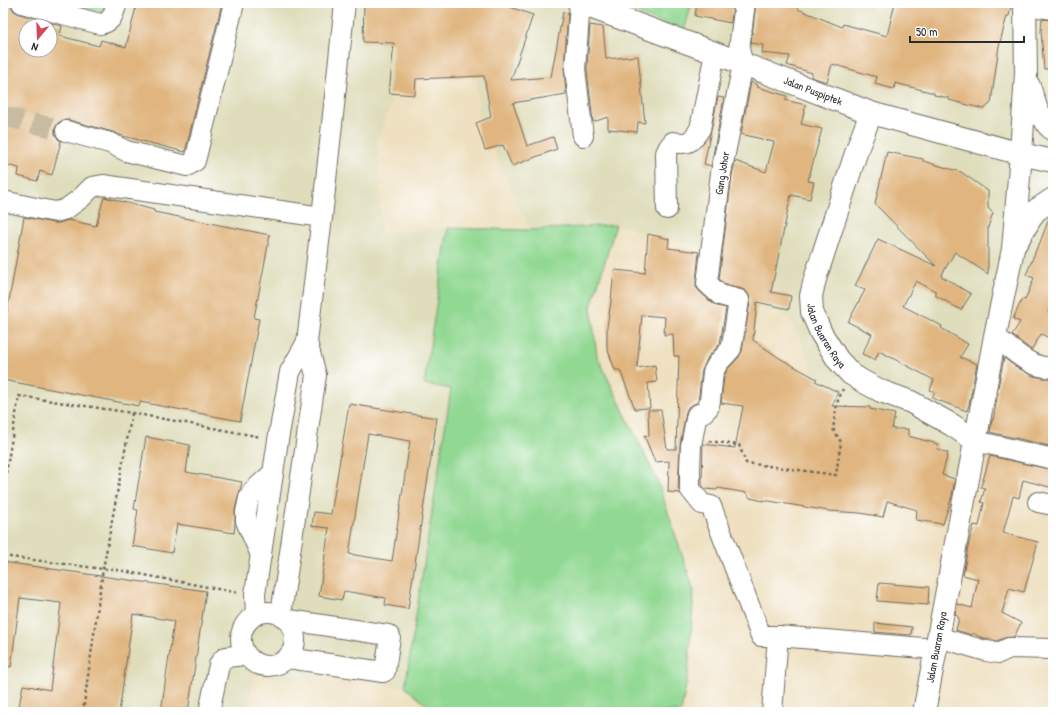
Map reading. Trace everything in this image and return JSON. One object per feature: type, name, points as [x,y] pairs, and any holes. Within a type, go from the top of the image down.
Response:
[{"type":"main road","name":"Jalan Puspiptek","points":[[579,3],[871,113],[1021,154],[1053,161]]},
{"type":"main road","points":[[1025,4],[1026,73],[1036,110],[1053,130]]},
{"type":"main road","name":"Jalan Buaran Raya","points":[[924,712],[995,336],[1013,249],[1026,73]]},
{"type":"main road","name":"Jalan Buaran Raya","points":[[871,113],[858,147],[819,264],[811,296],[812,312],[821,333],[838,360],[851,374],[881,391],[911,402],[952,425],[976,441]]},
{"type":"main road","points":[[1013,249],[1035,211],[1053,198]]},
{"type":"main road","points":[[952,425],[973,421],[981,412]]},
{"type":"street","points":[[22,3],[100,24],[112,18],[117,3]]},
{"type":"street","points":[[66,131],[110,143],[126,151],[187,166],[195,161],[234,3]]},
{"type":"street","points":[[288,658],[384,672],[390,637],[388,635],[285,617],[275,612],[265,611],[256,614],[244,625],[241,640],[246,655],[250,659],[265,666],[280,664],[288,658],[295,646],[296,633],[285,617],[316,375],[308,342],[345,3]]},
{"type":"street","points":[[579,3],[575,69],[583,136]]},
{"type":"street","name":"Gang Johor","points":[[693,439],[697,415],[704,412],[708,408],[713,372],[718,363],[731,349],[739,300],[720,295],[707,283],[721,173],[742,64],[739,49],[745,3]]},
{"type":"street","points":[[1025,4],[1053,9]]},
{"type":"street","points":[[668,210],[666,153],[668,147],[673,142],[684,144],[693,139],[700,129],[715,53]]},
{"type":"street","points":[[3,201],[56,212],[66,209],[81,198],[92,187],[103,185],[322,217]]},
{"type":"street","points":[[995,336],[1029,362],[1048,368],[1053,367]]},
{"type":"street","points":[[256,614],[250,594],[261,555],[278,440],[290,372],[308,342]]},
{"type":"street","points":[[693,439],[690,468],[690,489],[702,504],[711,506],[761,636],[937,643],[999,653],[1009,648],[1053,649]]},
{"type":"street","points":[[976,441],[1053,459]]},
{"type":"street","points":[[772,712],[778,636]]},
{"type":"street","points":[[209,712],[219,665],[222,660],[226,657],[246,655]]},
{"type":"path","points":[[693,439],[739,445],[746,463],[836,475],[841,442],[833,429],[837,403],[840,394],[851,374]]},
{"type":"path","points":[[3,491],[19,396],[132,413],[278,440]]},
{"type":"path","points":[[83,712],[103,569],[132,413]]},
{"type":"path","points":[[3,556],[113,569],[250,594]]},
{"type":"shaded area","points":[[3,3],[610,3],[684,31],[692,3],[1053,3],[1053,305],[1012,295],[973,482],[802,430],[812,364],[788,316],[735,303],[759,173],[723,158],[703,247],[616,225],[530,230],[479,119],[475,53],[425,40],[413,93],[394,93],[377,141],[382,232],[448,228],[424,384],[451,388],[405,687],[315,672],[313,682],[253,675],[248,712],[3,712]]},
{"type":"green space","points":[[61,3],[105,3],[102,13]]},
{"type":"green space","points":[[610,3],[692,3],[684,31]]},
{"type":"green space","points":[[616,225],[591,307],[597,356],[658,482],[694,591],[688,675],[681,712],[435,712],[405,687],[451,389],[424,384],[448,228],[530,230]]},
{"type":"building","points":[[7,3],[11,3],[14,11],[19,14],[33,18],[18,18],[18,58],[58,58],[58,25],[62,26],[60,36],[99,46],[101,40],[126,47],[137,3],[222,3],[185,152],[69,120],[63,120],[58,123],[55,128],[55,134],[61,141],[52,175],[40,171],[37,181],[18,176],[19,168],[3,164],[3,20]]},
{"type":"building","points":[[364,3],[498,3],[533,15],[511,80],[551,77],[563,12],[568,13],[564,68],[566,94],[513,103],[527,146],[553,137],[557,149],[512,166],[503,145],[485,150],[476,123],[491,117],[484,76],[416,79],[415,95],[389,93],[394,43],[363,42]]},
{"type":"building","points":[[697,3],[733,3],[731,23],[695,16]]},
{"type":"building","points":[[756,3],[799,3],[798,9],[842,27],[843,24],[887,36],[895,3],[1012,3],[999,46],[991,103],[984,109],[949,100],[949,98],[934,95],[934,93],[895,83],[894,89],[875,84],[877,77],[832,64],[827,82],[811,77],[812,73],[787,65],[790,56],[762,53],[763,45],[751,43]]},
{"type":"building","points":[[1042,19],[1053,20],[1053,69],[1044,69],[1041,31]]},
{"type":"building","points":[[590,25],[603,27],[606,59],[638,56],[645,123],[638,122],[637,132],[608,129],[608,117],[593,122],[587,69]]},
{"type":"building","points":[[751,82],[758,85],[757,87],[787,96],[785,100],[806,105],[801,124],[822,129],[808,181],[814,182],[810,199],[791,195],[771,292],[791,296],[789,309],[757,302],[753,340],[781,359],[817,379],[815,381],[838,392],[832,406],[870,407],[870,409],[895,414],[892,429],[908,429],[908,436],[938,444],[937,449],[948,453],[942,475],[955,479],[952,496],[943,524],[916,520],[917,510],[887,501],[883,517],[763,501],[750,498],[747,493],[718,488],[717,490],[705,489],[702,485],[703,444],[735,448],[743,406],[721,403],[724,376],[742,351],[750,297],[746,291],[726,285],[719,279],[735,161],[766,172],[774,142],[741,134]]},
{"type":"building","points":[[718,97],[724,98],[711,166],[704,164]]},
{"type":"building","points":[[887,152],[923,159],[923,161],[961,172],[988,191],[988,208],[993,213],[988,227],[988,274],[955,252],[941,276],[971,294],[961,310],[935,295],[937,292],[916,281],[903,306],[942,326],[941,328],[968,344],[960,357],[977,364],[967,411],[932,398],[935,392],[930,390],[934,380],[879,351],[875,360],[862,354],[872,334],[848,322],[865,290],[855,286],[878,239],[936,266],[875,204]]},
{"type":"building","points":[[104,197],[154,210],[154,212],[270,235],[254,318],[259,319],[240,421],[140,402],[139,406],[3,380],[3,334],[24,217],[54,223],[68,220],[96,226]]},
{"type":"building","points":[[1053,214],[1053,299],[1048,312],[1053,315],[1053,332],[1049,338],[1041,334],[1031,350],[1012,335],[1020,322],[1013,319],[1022,299],[1025,300],[1034,278],[1026,275],[1050,216]]},
{"type":"building","points":[[648,234],[669,239],[668,248],[699,252],[696,287],[712,303],[726,308],[720,344],[708,357],[702,371],[698,402],[688,407],[686,412],[680,445],[678,489],[680,493],[668,492],[669,461],[655,462],[644,435],[649,436],[648,410],[661,410],[667,449],[676,449],[679,356],[674,356],[673,334],[664,335],[665,317],[642,315],[637,368],[655,365],[657,382],[648,383],[650,408],[635,409],[620,370],[615,370],[607,348],[607,327],[614,270],[645,273]]},
{"type":"building","points":[[1004,358],[1016,367],[1033,376],[1053,378],[1053,447],[990,432]]},
{"type":"building","points":[[349,404],[437,418],[408,609],[385,605],[386,598],[344,591],[342,600],[319,596],[329,528],[312,526],[314,512],[331,514]],"holes":[[[368,434],[410,441],[392,561],[349,554]]]},
{"type":"building","points":[[146,437],[190,445],[186,472],[242,482],[235,510],[234,533],[177,524],[172,553],[132,546],[138,510],[134,509]]},
{"type":"building","points":[[990,456],[1053,470],[1053,488],[1023,480],[1019,498],[1013,496],[1003,533],[1038,542],[1024,592],[1009,588],[1002,613],[1021,623],[1014,637],[1004,638],[997,641],[980,637],[973,633],[972,635],[956,630],[959,618],[955,614],[957,604],[972,608],[978,579],[963,575],[969,542],[974,525],[979,526],[984,503],[981,502],[985,488],[981,487]]},
{"type":"building","points":[[3,562],[206,591],[188,712],[161,712],[174,621],[133,614],[119,712],[18,712],[23,685],[50,690],[61,603],[20,598],[11,667],[3,666]]},
{"type":"building","points":[[879,583],[929,587],[928,605],[877,601]]},
{"type":"building","points":[[875,623],[912,627],[911,635],[875,632]]},
{"type":"tunnel","points":[[3,116],[66,131]]}]
